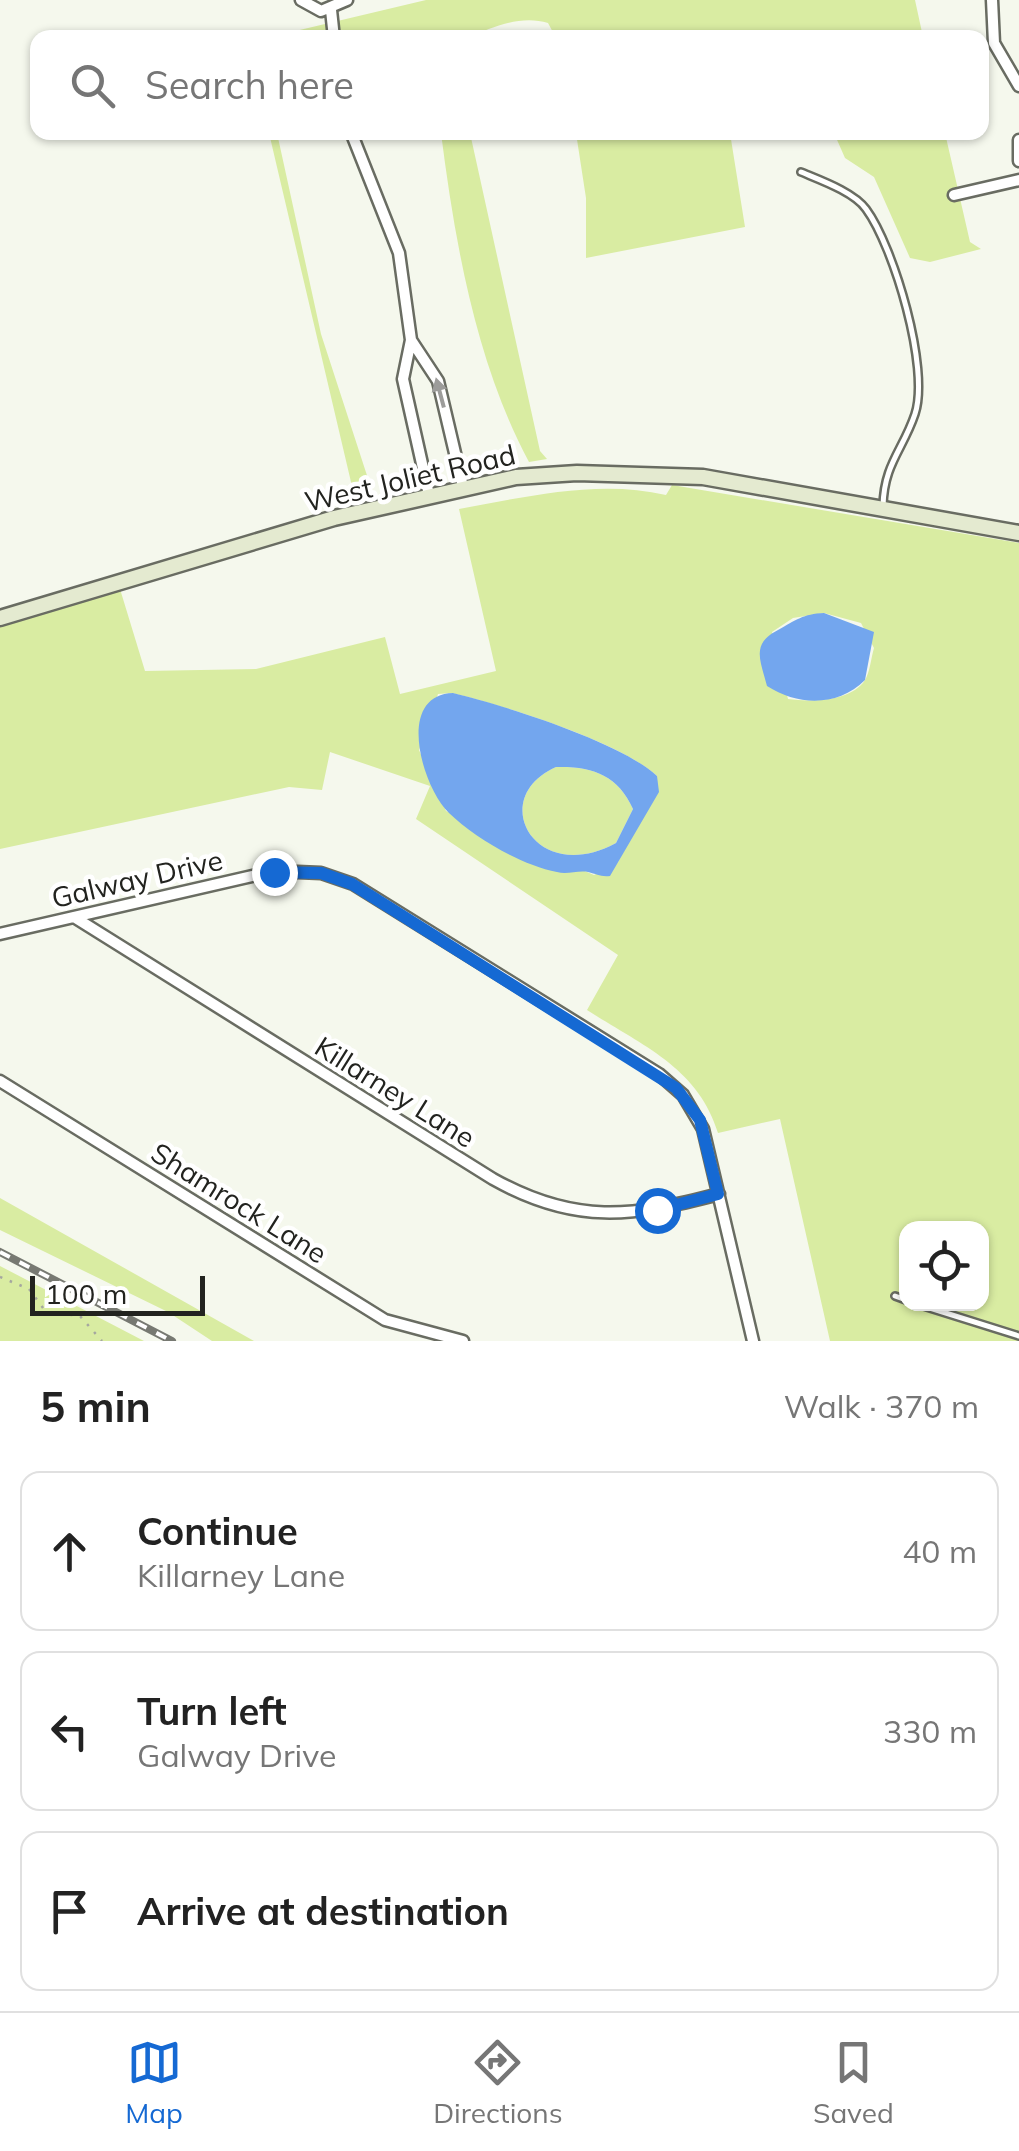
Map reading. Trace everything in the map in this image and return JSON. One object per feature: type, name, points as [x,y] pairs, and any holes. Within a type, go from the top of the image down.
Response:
[{"type":"main road","name":"West Joliet Road","points":[[0,618],[334,518],[516,477],[639,474],[703,478],[1019,533]]},
{"type":"street","points":[[301,0],[312,8],[331,10],[347,0]]},
{"type":"street","points":[[992,0],[994,43],[1019,86]]},
{"type":"street","points":[[331,10],[333,30]]},
{"type":"street","points":[[354,140],[400,254],[411,340],[403,380],[428,495]]},
{"type":"street","points":[[1019,140],[1019,160]]},
{"type":"street","points":[[954,196],[1019,180]]},
{"type":"street","points":[[411,340],[438,381],[463,488]]},
{"type":"street","name":"Galway Drive","points":[[0,934],[274,872],[321,873],[352,884],[668,1080],[700,1120],[752,1341]]},
{"type":"street","name":"Killarney Lane","points":[[74,918],[522,1195],[567,1210],[608,1214],[657,1210],[718,1194]]},
{"type":"street","name":"Shamrock Lane","points":[[0,1081],[385,1320],[463,1341]]},
{"type":"lane","points":[[800,172],[864,206],[896,264],[918,386],[915,414],[884,477],[883,509]]},
{"type":"lane","points":[[895,1296],[899,1297]]},
{"type":"lane","points":[[939,1311],[1019,1336]]},
{"type":"path","points":[[0,1277],[29,1289],[46,1312],[80,1316],[102,1341]]},
{"type":"green space","points":[[426,0],[915,0],[921,30],[552,30],[548,23],[528,20],[488,30],[300,30]]},
{"type":"green space","points":[[271,140],[279,140],[321,334],[374,497],[355,499]]},
{"type":"green space","points":[[442,140],[472,140],[540,451],[547,459],[529,462],[495,384],[470,302]]},
{"type":"green space","points":[[577,140],[731,140],[745,227],[586,258],[586,198]]},
{"type":"green space","points":[[837,140],[947,140],[970,242],[981,249],[930,262],[910,258],[874,177],[845,158]]},
{"type":"green space","points":[[672,485],[1019,543],[1019,1341],[830,1341],[780,1119],[718,1133],[709,1110],[682,1074],[587,1010],[618,955],[416,819],[430,786],[330,752],[322,790],[289,787],[0,849],[0,627],[120,589],[145,671],[256,669],[385,637],[400,694],[496,671],[459,509],[588,489],[666,495]],"holes":[[[824,613],[861,623],[874,648],[867,677],[859,687],[818,700],[788,699],[772,632],[793,618]],[[452,693],[560,726],[617,750],[657,776],[618,862],[594,875],[446,811],[419,750],[438,694]]]},
{"type":"green space","points":[[556,767],[592,771],[620,788],[633,809],[616,843],[587,854],[563,854],[543,846],[529,833],[523,816],[524,798],[535,781]]},
{"type":"green space","points":[[0,1198],[254,1341],[212,1341],[168,1312],[0,1230]]},
{"type":"green space","points":[[0,1266],[144,1341],[0,1341]]},
{"type":"water","points":[[824,613],[874,632],[865,680],[843,695],[818,701],[792,697],[767,686],[760,653],[764,641],[800,618]]},
{"type":"water","points":[[453,693],[530,716],[617,750],[657,776],[659,792],[610,876],[561,873],[529,863],[485,841],[449,813],[430,784],[419,744],[424,709],[435,698]],"holes":[[[556,767],[602,775],[627,797],[633,809],[616,843],[587,854],[563,854],[543,846],[529,833],[523,816],[524,798],[535,781]]]},
{"type":"railway","points":[[0,1252],[172,1341]]},
{"type":"route","points":[[274,872],[321,873],[352,884],[676,1088],[700,1120],[718,1194],[657,1210]]}]
